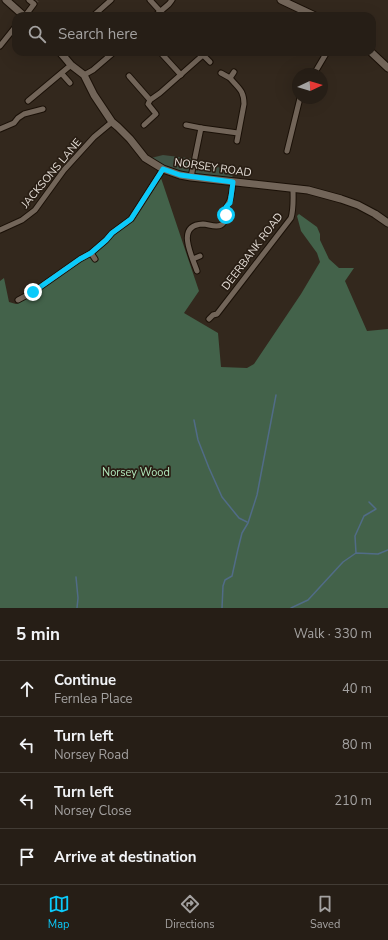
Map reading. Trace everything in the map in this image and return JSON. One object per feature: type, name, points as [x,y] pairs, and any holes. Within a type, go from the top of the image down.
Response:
[{"type":"street","points":[[6,0],[20,12]]},
{"type":"street","points":[[28,12],[35,2],[29,0]]},
{"type":"street","points":[[98,12],[111,0]]},
{"type":"street","points":[[150,0],[160,11],[172,0]]},
{"type":"street","points":[[281,0],[306,12]]},
{"type":"street","points":[[0,46],[12,31]]},
{"type":"street","name":"NORSEY ROAD","points":[[63,56],[71,65],[84,75],[94,95],[112,122],[130,139],[145,158],[163,169],[191,177],[308,190],[341,198],[358,205],[388,223]]},
{"type":"street","points":[[84,75],[93,70],[109,56]]},
{"type":"street","points":[[164,56],[181,75]]},
{"type":"street","points":[[144,125],[156,114],[148,104],[150,100],[188,69],[199,56]]},
{"type":"street","points":[[205,56],[210,62]]},
{"type":"street","points":[[318,68],[325,56]]},
{"type":"street","points":[[375,56],[388,68]]},
{"type":"street","points":[[28,101],[53,82],[71,65]]},
{"type":"street","points":[[230,78],[234,72]]},
{"type":"street","points":[[221,73],[230,78],[243,92],[244,104],[237,141]]},
{"type":"street","points":[[62,74],[70,83]]},
{"type":"street","points":[[129,76],[150,100]]},
{"type":"street","points":[[287,151],[299,104]]},
{"type":"street","points":[[0,129],[14,123],[24,114],[43,109]]},
{"type":"street","name":"JACKSONS LANE","points":[[0,230],[22,220],[35,210],[64,170],[94,137],[112,122]]},
{"type":"street","points":[[186,125],[238,133]]},
{"type":"street","points":[[191,177],[201,128]]},
{"type":"street","points":[[18,300],[91,253],[106,240],[111,232],[131,219],[135,215],[163,169]]},
{"type":"street","points":[[196,271],[187,241],[187,233],[191,228],[198,224],[218,226],[224,223],[226,207],[230,203],[233,182]]},
{"type":"street","name":"DEERBANK ROAD","points":[[209,319],[213,315],[217,314],[291,218],[294,205],[293,188]]},
{"type":"street","points":[[91,253],[94,259]]},
{"type":"street","points":[[193,259],[200,256]]},
{"type":"green space","points":[[163,155],[195,159],[232,172],[233,182],[191,177],[147,159]]},
{"type":"green space","name":"Norsey Wood","points":[[161,178],[199,291],[184,313],[218,333],[221,367],[247,368],[254,364],[301,294],[320,262],[317,253],[301,231],[297,216],[299,214],[317,227],[320,234],[320,240],[329,259],[339,268],[354,268],[345,281],[367,331],[388,329],[388,608],[0,608],[0,281],[4,278],[9,302],[16,304],[38,291],[117,231],[127,226],[136,216]]},
{"type":"waterway","points":[[222,608],[223,586],[225,580],[232,576],[242,533],[248,523],[257,495],[276,395]]},
{"type":"waterway","points":[[194,420],[198,440],[222,497],[239,518],[247,522]]},
{"type":"waterway","points":[[356,553],[355,536],[364,516],[376,509],[369,502]]},
{"type":"waterway","points":[[291,608],[308,600],[343,562],[356,553],[378,554],[388,550]]},
{"type":"waterway","points":[[76,577],[78,598],[77,608]]},
{"type":"route","points":[[33,292],[91,253],[112,233],[126,224],[135,215],[163,169],[180,175],[233,182],[230,203],[226,207],[226,215]]}]
